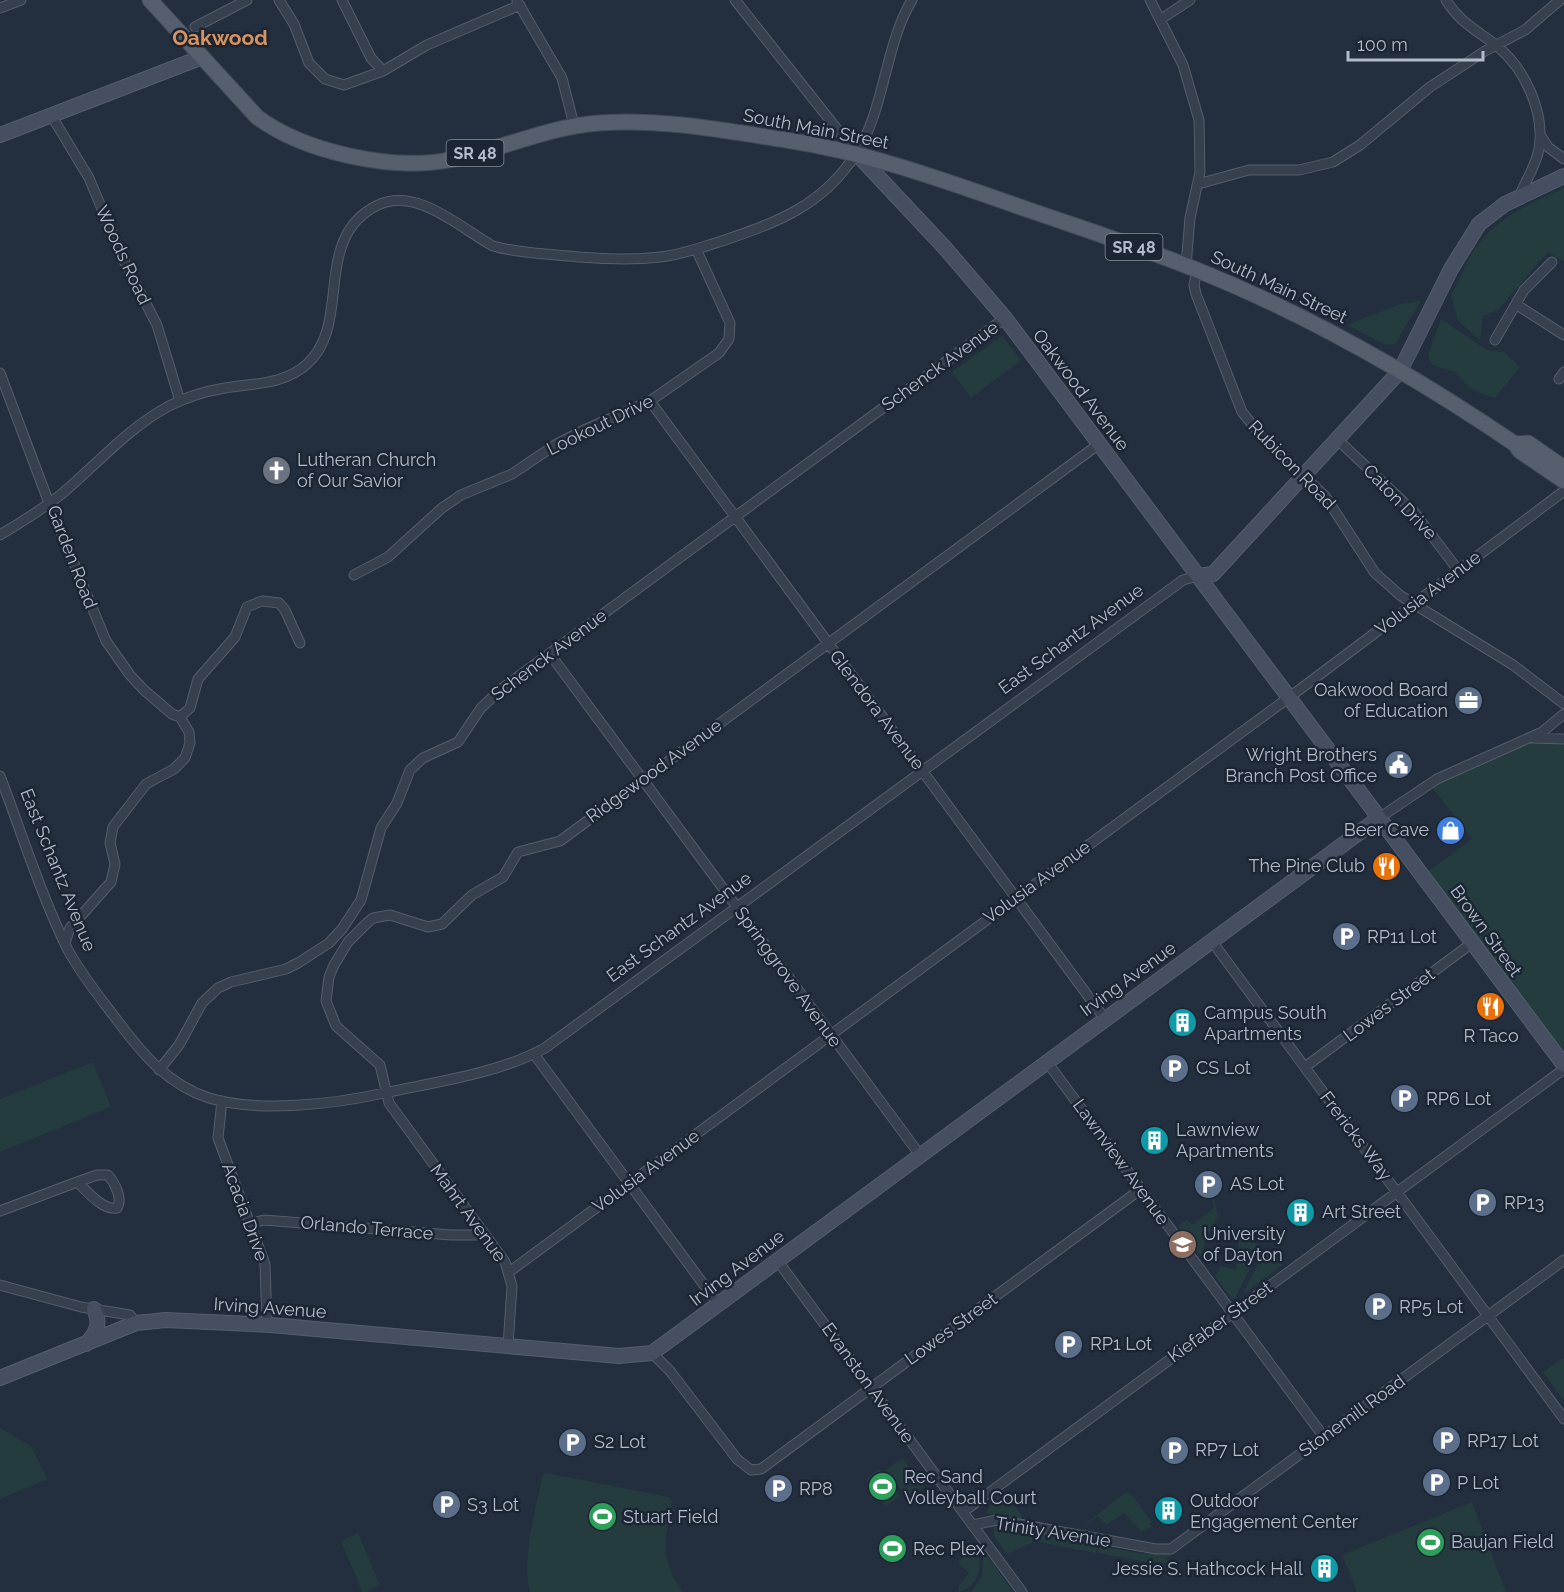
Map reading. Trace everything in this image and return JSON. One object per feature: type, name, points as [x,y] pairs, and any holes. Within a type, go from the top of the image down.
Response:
[{"type":"main road","name":"South Main Street","points":[[150,0],[200,58],[257,117],[280,134],[318,148],[388,162],[450,160],[574,125],[604,122],[658,124],[786,140],[856,153],[909,168],[1192,268],[1341,336],[1515,444],[1520,451],[1564,481]]},
{"type":"main road","name":"South Main Street","points":[[1515,444],[1528,443],[1564,468]]},
{"type":"street","points":[[0,8],[21,0]]},
{"type":"street","points":[[195,27],[247,0]]},
{"type":"street","points":[[279,0],[294,24],[309,63],[325,80],[344,85],[383,71],[427,45],[518,2],[562,78],[574,125]]},
{"type":"street","points":[[342,0],[370,58],[383,71]]},
{"type":"street","name":"Oakwood Avenue","points":[[735,0],[856,153],[959,264],[1005,318],[1290,696],[1379,818]]},
{"type":"street","name":"Rubicon Road","points":[[1150,0],[1182,63],[1197,105],[1201,143],[1198,184],[1191,218],[1194,285],[1242,411],[1265,440],[1332,504],[1375,573],[1413,604],[1513,665],[1564,704]]},
{"type":"street","points":[[1161,19],[1190,0]]},
{"type":"street","points":[[1446,0],[1460,19],[1497,46],[1520,71],[1534,102],[1540,130],[1548,147],[1564,159]]},
{"type":"street","points":[[1198,184],[1249,170],[1299,170],[1330,163],[1360,146],[1430,87],[1525,30],[1560,0]]},
{"type":"street","points":[[0,535],[49,503],[125,435],[180,401],[223,388],[277,380],[307,364],[316,354],[328,331],[333,275],[342,246],[360,218],[378,205],[389,201],[411,201],[493,246],[506,249],[581,257],[642,259],[669,256],[696,249],[779,221],[808,205],[832,184],[856,153],[873,115],[908,2]]},
{"type":"street","points":[[0,135],[200,58]]},
{"type":"street","name":"Woods Road","points":[[51,115],[86,172],[122,257],[157,325],[180,401]]},
{"type":"street","points":[[1520,195],[1536,158],[1540,130]]},
{"type":"street","name":"East Schantz Avenue","points":[[0,776],[65,943],[91,984],[142,1052],[159,1070],[189,1090],[222,1101],[326,1104],[464,1075],[534,1054],[1183,580],[1213,574],[1400,371],[1471,234],[1494,211],[1520,195],[1564,176]]},
{"type":"street","name":"Lookout Drive","points":[[354,575],[388,556],[442,508],[461,495],[512,474],[586,429],[650,401],[719,353],[729,339],[730,323],[728,314],[696,249]]},
{"type":"street","points":[[1495,340],[1536,276],[1552,262]]},
{"type":"street","points":[[1517,305],[1564,335]]},
{"type":"street","name":"Schenck Avenue","points":[[159,1070],[179,1045],[209,995],[231,982],[265,975],[298,963],[329,943],[353,915],[368,882],[381,828],[400,797],[410,770],[423,758],[458,742],[489,699],[1005,318]]},
{"type":"street","name":"Garden Road","points":[[0,373],[49,503],[106,640],[124,667],[144,690],[172,714],[180,717]]},
{"type":"street","name":"Glendora Avenue","points":[[650,401],[1105,1019]]},
{"type":"street","name":"Caton Drive","points":[[1337,439],[1414,512],[1458,570]]},
{"type":"street","name":"Ridgewood Avenue","points":[[353,915],[373,918],[390,915],[419,925],[442,924],[472,895],[503,877],[518,852],[560,841],[1100,444]]},
{"type":"street","name":"Volusia Avenue","points":[[509,1272],[1564,491]]},
{"type":"street","points":[[65,943],[74,923],[111,882],[115,864],[110,843],[113,827],[146,784],[179,765],[188,752],[189,732],[180,717],[190,708],[198,679],[235,637],[247,607],[262,601],[279,603],[285,610],[300,643]]},
{"type":"street","name":"Springgrove Avenue","points":[[550,654],[644,778],[920,1155]]},
{"type":"street","points":[[1379,818],[1437,778],[1542,732],[1564,714]]},
{"type":"street","points":[[1528,738],[1564,738]]},
{"type":"street","name":"Irving Avenue","points":[[0,1378],[136,1323],[188,1320],[619,1356],[652,1353],[1379,818]]},
{"type":"street","name":"Brown Street","points":[[1379,818],[1564,1067]]},
{"type":"street","points":[[373,918],[342,950],[329,977],[326,1001],[336,1026],[380,1065],[386,1093]]},
{"type":"street","name":"Frericks Way","points":[[1212,940],[1564,1419]]},
{"type":"street","name":"Lowes Street","points":[[1305,1067],[1472,944]]},
{"type":"street","points":[[534,1054],[718,1304]]},
{"type":"street","name":"Lawnview Avenue","points":[[1047,1062],[1324,1437]]},
{"type":"street","name":"Kiefaber Street","points":[[963,1512],[1564,1067]]},
{"type":"street","name":"Mahrt Avenue","points":[[386,1093],[389,1103],[485,1235],[509,1272],[512,1286],[508,1346]]},
{"type":"street","name":"Acacia Drive","points":[[222,1101],[218,1138],[266,1270],[267,1325]]},
{"type":"street","points":[[0,1211],[77,1182],[97,1175],[108,1175],[120,1203],[111,1209],[77,1182]]},
{"type":"street","name":"Lowes Street","points":[[652,1353],[670,1371],[737,1459],[751,1470],[761,1469],[1141,1189]]},
{"type":"street","name":"Orlando Terrace","points":[[249,1224],[264,1220],[451,1235],[485,1235]]},
{"type":"street","name":"Evanston Avenue","points":[[777,1260],[1022,1592]]},
{"type":"street","name":"Stonemill Road","points":[[1133,1545],[1171,1549],[1564,1260]]},
{"type":"street","points":[[0,1284],[94,1309],[130,1315],[136,1323]]},
{"type":"street","points":[[86,1344],[97,1330],[98,1318],[94,1309]]},
{"type":"street","name":"Trinity Avenue","points":[[973,1525],[993,1520],[1133,1545]]},
{"type":"green space","points":[[1564,188],[1564,262],[1548,252],[1498,310],[1483,316],[1480,340],[1458,321],[1451,296],[1471,255],[1488,233],[1507,217]]},
{"type":"green space","points":[[1421,301],[1395,344],[1386,345],[1347,325],[1400,304]]},
{"type":"green space","points":[[1441,319],[1487,350],[1504,352],[1520,367],[1495,398],[1472,389],[1456,372],[1432,365],[1428,355]]},
{"type":"green space","points":[[1002,336],[1021,360],[971,398],[952,372]]},
{"type":"green space","points":[[1529,738],[1564,739],[1564,1065],[1422,876],[1472,839],[1429,783]]},
{"type":"green space","points":[[93,1062],[111,1107],[0,1152],[0,1099]]},
{"type":"green space","points":[[1214,1199],[1218,1215],[1205,1240],[1202,1258],[1178,1226],[1187,1220],[1192,1225],[1215,1207],[1212,1202]]},
{"type":"green space","points":[[1237,1234],[1259,1245],[1257,1248],[1260,1247],[1235,1299],[1231,1298],[1215,1276],[1221,1266],[1236,1270],[1239,1249]]},
{"type":"green space","points":[[1265,1250],[1280,1260],[1283,1265],[1242,1295]]},
{"type":"green space","points":[[1564,1357],[1564,1401],[1543,1372]]},
{"type":"green space","points":[[0,1428],[31,1446],[48,1479],[0,1499]]},
{"type":"green space","points":[[902,1458],[924,1487],[908,1499],[886,1470]]},
{"type":"green space","name":"Rec Sand Volleyball Court","points":[[879,1469],[900,1496],[886,1506],[866,1479]]},
{"type":"green space","name":"Stuart Field","points":[[546,1473],[669,1497],[672,1501],[666,1537],[667,1558],[675,1580],[683,1592],[530,1592],[527,1563],[530,1534],[542,1476]]},
{"type":"green space","points":[[1126,1492],[1132,1495],[1152,1522],[1149,1524],[1152,1527],[1141,1532],[1124,1513],[1106,1525],[1098,1516],[1080,1528]]},
{"type":"green space","points":[[1003,1493],[1021,1514],[1021,1519],[986,1513],[993,1501]]},
{"type":"green space","name":"Baujan Field","points":[[1472,1502],[1506,1592],[1357,1592],[1342,1555]]},
{"type":"green space","points":[[1002,1525],[1097,1546],[1096,1553],[1038,1542],[1032,1535],[1032,1543],[1007,1554],[994,1536],[994,1526]]},
{"type":"green space","points":[[358,1533],[380,1585],[365,1592],[362,1592],[341,1541]]},
{"type":"green space","points":[[1099,1546],[1144,1554],[1174,1554],[1167,1558],[1168,1569],[1176,1575],[1167,1572],[1165,1563],[1146,1562],[1098,1553]]},
{"type":"green space","points":[[978,1553],[977,1577],[971,1586],[959,1592],[958,1587],[969,1573],[958,1563],[963,1557]]},
{"type":"green space","points":[[987,1555],[1013,1592],[971,1592],[982,1576],[983,1557]]},
{"type":"place","name":"Lutheran Church of Our Savior","points":[[276,470]]},
{"type":"place","name":"Oakwood Board of Education","points":[[1469,700]]},
{"type":"place","name":"Wright Brothers Branch Post Office","points":[[1398,765]]},
{"type":"place","name":"Beer Cave","points":[[1450,830]]},
{"type":"place","name":"The Pine Club","points":[[1386,866]]},
{"type":"place","name":"RP11 Lot","points":[[1346,937]]},
{"type":"place","name":"R Taco","points":[[1491,1007]]},
{"type":"place","name":"Campus South Apartments","points":[[1183,1023]]},
{"type":"place","name":"CS Lot","points":[[1175,1068]]},
{"type":"place","name":"RP6 Lot","points":[[1405,1099]]},
{"type":"place","name":"Lawnview Apartments","points":[[1155,1140]]},
{"type":"place","name":"AS Lot","points":[[1209,1184]]},
{"type":"place","name":"RP13","points":[[1483,1203]]},
{"type":"place","name":"Art Street","points":[[1301,1212]]},
{"type":"place","name":"University of Dayton","points":[[1182,1244]]},
{"type":"place","name":"RP5 Lot","points":[[1378,1307]]},
{"type":"place","name":"RP1 Lot","points":[[1069,1344]]},
{"type":"place","name":"RP17 Lot","points":[[1446,1441]]},
{"type":"place","name":"S2 Lot","points":[[573,1442]]},
{"type":"place","name":"RP7 Lot","points":[[1174,1450]]},
{"type":"place","name":"P Lot","points":[[1436,1483]]},
{"type":"place","name":"Rec Sand Volleyball Court","points":[[883,1487]]},
{"type":"place","name":"RP8","points":[[778,1489]]},
{"type":"place","name":"S3 Lot","points":[[446,1505]]},
{"type":"place","name":"Outdoor Engagement Center","points":[[1169,1511]]},
{"type":"place","name":"Stuart Field","points":[[602,1517]]},
{"type":"place","name":"Baujan Field","points":[[1430,1542]]},
{"type":"place","name":"Rec Plex","points":[[892,1549]]},
{"type":"place","name":"Jessie S. Hathcock Hall","points":[[1324,1569]]},
{"type":"district","name":"Oakwood","points":[[220,38]]}]
